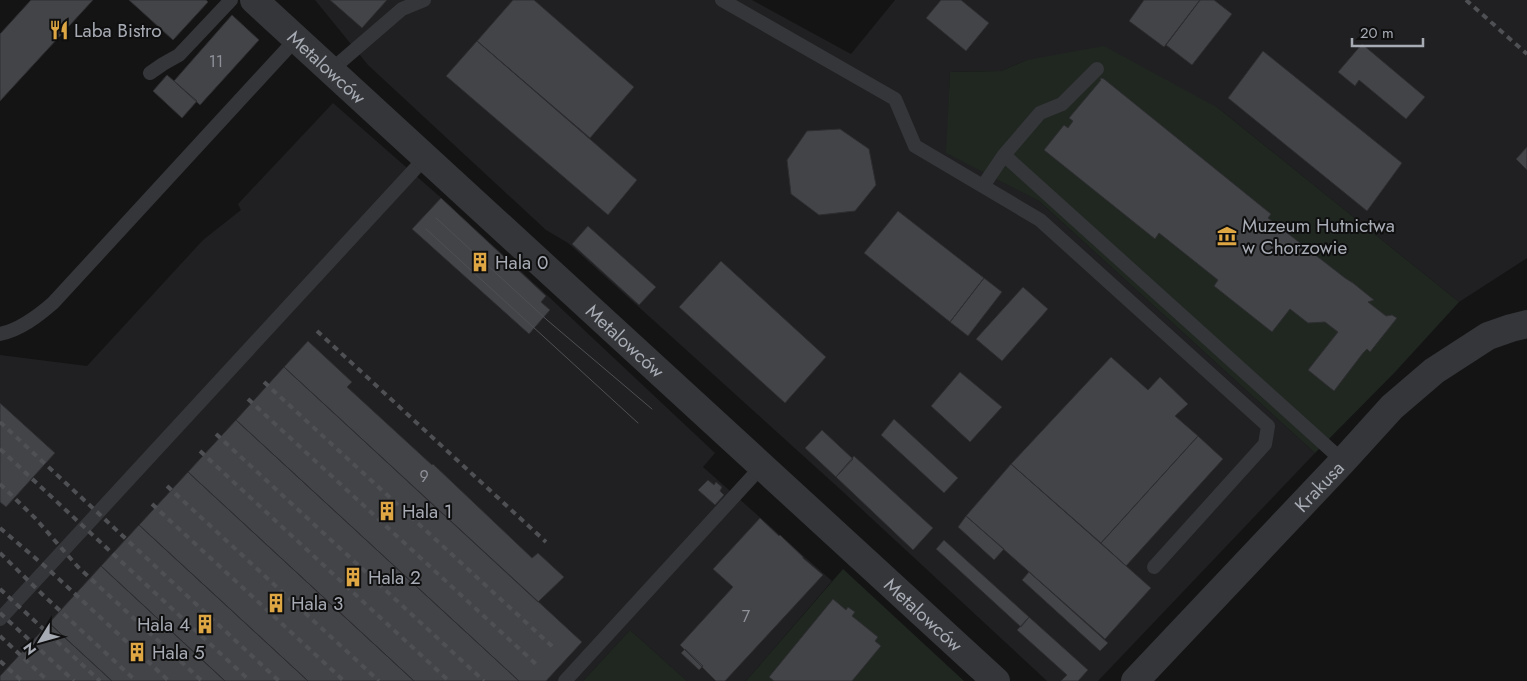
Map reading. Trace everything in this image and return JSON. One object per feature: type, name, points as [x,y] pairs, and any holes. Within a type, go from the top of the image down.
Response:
[{"type":"street","name":"Metalowców","points":[[254,0],[996,681]]},
{"type":"street","name":"Krakusa","points":[[1135,681],[1392,408],[1434,371],[1488,336],[1527,324]]},
{"type":"lane","points":[[150,73],[179,55],[231,0]]},
{"type":"lane","points":[[330,71],[402,9],[424,0]]},
{"type":"lane","points":[[722,0],[895,99],[915,146],[1040,220],[1268,426],[1265,444],[1154,567]]},
{"type":"lane","points":[[0,334],[26,324],[53,303],[296,40]]},
{"type":"lane","points":[[983,186],[1004,155],[1040,113],[1062,104],[1098,69]]},
{"type":"lane","points":[[1004,155],[1343,461]]},
{"type":"lane","points":[[0,619],[424,158]]},
{"type":"lane","points":[[565,681],[762,466]]},
{"type":"shaded area","points":[[315,0],[752,0],[851,54],[895,0],[1527,0],[1527,258],[1459,302],[1218,108],[1027,60],[1001,71],[950,72],[947,153],[1039,201],[1315,453],[1098,681],[1047,681],[841,490],[568,243],[546,230],[368,65]]},
{"type":"shaded area","points":[[1104,46],[1218,108],[1459,302],[1395,372],[1315,453],[1039,201],[946,153],[950,72],[1001,71],[1027,60]]},
{"type":"shaded area","points":[[333,103],[439,196],[715,453],[703,467],[832,581],[746,681],[687,681],[630,630],[583,681],[0,681],[0,355],[87,366],[203,240],[241,210],[238,204]]},
{"type":"shaded area","points":[[843,569],[964,681],[746,681]]},
{"type":"shaded area","points":[[630,630],[687,681],[583,681]]},
{"type":"building","points":[[31,0],[93,0],[0,101],[0,34]]},
{"type":"building","points":[[129,0],[206,0],[208,2],[173,40]]},
{"type":"building","points":[[330,0],[387,0],[362,28]]},
{"type":"building","points":[[513,0],[534,0],[634,87],[590,138],[477,41]]},
{"type":"building","points":[[941,0],[961,0],[989,23],[966,51],[926,18]]},
{"type":"building","points":[[1144,0],[1200,0],[1164,47],[1129,21]]},
{"type":"building","points":[[1200,0],[1214,0],[1232,14],[1192,65],[1166,45]]},
{"type":"building","points":[[232,15],[259,40],[200,105],[174,81]]},
{"type":"building","points":[[477,41],[637,180],[608,215],[446,76]]},
{"type":"building","points":[[1362,44],[1425,97],[1406,119],[1359,80],[1355,86],[1338,72]]},
{"type":"building","points":[[1263,51],[1402,163],[1367,211],[1228,98]]},
{"type":"building","points":[[167,75],[197,101],[182,118],[153,91]]},
{"type":"building","name":"Muzeum Hutnictwa w Chorzowie","points":[[1101,78],[1271,214],[1268,218],[1374,300],[1368,302],[1386,316],[1392,315],[1397,318],[1370,352],[1367,349],[1363,353],[1334,391],[1308,370],[1338,332],[1325,322],[1308,323],[1290,309],[1272,332],[1214,286],[1218,280],[1159,233],[1155,239],[1044,150],[1064,125],[1068,128],[1073,121],[1069,118]]},
{"type":"building","points":[[840,129],[869,149],[876,185],[855,211],[819,215],[791,194],[787,160],[807,131]]},
{"type":"building","points":[[1527,147],[1527,170],[1516,159]]},
{"type":"building","name":"Hala 0","points":[[441,198],[546,296],[541,302],[550,310],[529,334],[412,229]]},
{"type":"building","points":[[898,211],[984,278],[950,322],[864,253]]},
{"type":"building","points":[[588,226],[656,287],[639,305],[572,244]]},
{"type":"building","points":[[721,261],[826,357],[785,403],[679,307]]},
{"type":"building","points":[[984,278],[1002,292],[968,336],[950,322]]},
{"type":"building","points":[[1023,287],[1048,309],[1002,361],[976,339]]},
{"type":"building","points":[[308,341],[352,382],[347,387],[433,464],[532,558],[538,553],[564,577],[538,602],[284,367]]},
{"type":"building","points":[[1111,357],[1148,390],[1160,377],[1188,404],[1175,416],[1198,436],[1101,543],[1011,464]]},
{"type":"building","name":"Hala 1","points":[[284,367],[582,642],[546,681],[519,681],[236,420]]},
{"type":"building","points":[[960,372],[1002,407],[970,442],[931,406]]},
{"type":"building","points":[[0,403],[55,453],[6,507],[0,502]]},
{"type":"building","points":[[894,419],[958,478],[944,493],[881,435]]},
{"type":"building","name":"Hala 2","points":[[236,420],[519,681],[414,681],[188,472]]},
{"type":"building","points":[[822,430],[853,459],[836,477],[805,448]]},
{"type":"building","points":[[1198,436],[1223,459],[1126,566],[1101,543]]},
{"type":"building","points":[[854,456],[933,528],[913,550],[836,477]]},
{"type":"building","points":[[1011,464],[1151,588],[1105,639],[966,516]]},
{"type":"building","name":"Hala 3","points":[[188,472],[414,681],[308,681],[139,525]]},
{"type":"building","points":[[708,480],[714,485],[716,482],[722,487],[720,491],[724,495],[715,505],[698,490]]},
{"type":"building","points":[[966,516],[1004,549],[994,560],[958,527]]},
{"type":"building","points":[[760,518],[823,575],[725,681],[716,681],[680,645],[733,587],[713,569]]},
{"type":"building","name":"Hala 4","points":[[139,525],[308,681],[225,681],[101,566]]},
{"type":"building","points":[[944,540],[1029,617],[1021,627],[936,549]]},
{"type":"building","name":"Hala 5","points":[[101,566],[225,681],[112,681],[49,623]]},
{"type":"building","points":[[1029,572],[1108,643],[1100,651],[1022,580]]},
{"type":"building","points":[[833,599],[846,610],[848,607],[855,612],[852,616],[878,637],[875,641],[881,646],[852,681],[774,681],[769,677]]},
{"type":"building","points":[[1029,617],[1088,670],[1078,681],[1061,681],[1067,675],[1017,630]]},
{"type":"building","points":[[49,623],[112,681],[0,681],[0,676]]},
{"type":"building","points":[[685,649],[703,666],[699,670],[681,653]]},
{"type":"tram line","points":[[436,218],[547,320],[652,409]]},
{"type":"tram line","points":[[426,229],[638,423]]},
{"type":"railway","points":[[1466,0],[1527,54]]},
{"type":"railway","points":[[317,331],[546,542]]},
{"type":"railway","points":[[264,382],[555,649]]},
{"type":"railway","points":[[248,399],[538,666]]},
{"type":"railway","points":[[0,422],[279,681]]},
{"type":"railway","points":[[216,434],[484,681]]},
{"type":"railway","points":[[0,449],[250,681]]},
{"type":"railway","points":[[200,451],[449,681]]},
{"type":"railway","points":[[0,484],[35,518],[78,567],[202,681]]},
{"type":"railway","points":[[167,486],[379,681]]},
{"type":"railway","points":[[152,504],[344,681]]},
{"type":"railway","points":[[0,528],[47,568],[169,681]]},
{"type":"railway","points":[[0,553],[136,681]]},
{"type":"railway","points":[[0,589],[100,681]]},
{"type":"railway","points":[[0,613],[74,681]]},
{"type":"railway","points":[[0,636],[48,681]]},
{"type":"railway","points":[[0,661],[22,681]]},
{"type":"place","name":"Laba Bistro","points":[[59,30]]},
{"type":"place","name":"Muzeum Hutnictwa w Chorzowie","points":[[1227,236]]},
{"type":"place","name":"Hala 0","points":[[480,262]]},
{"type":"place","name":"Hala 1","points":[[387,511]]},
{"type":"place","name":"Hala 2","points":[[353,577]]},
{"type":"place","name":"Hala 3","points":[[276,603]]},
{"type":"place","name":"Hala 4","points":[[205,624]]},
{"type":"place","name":"Hala 5","points":[[137,652]]}]
